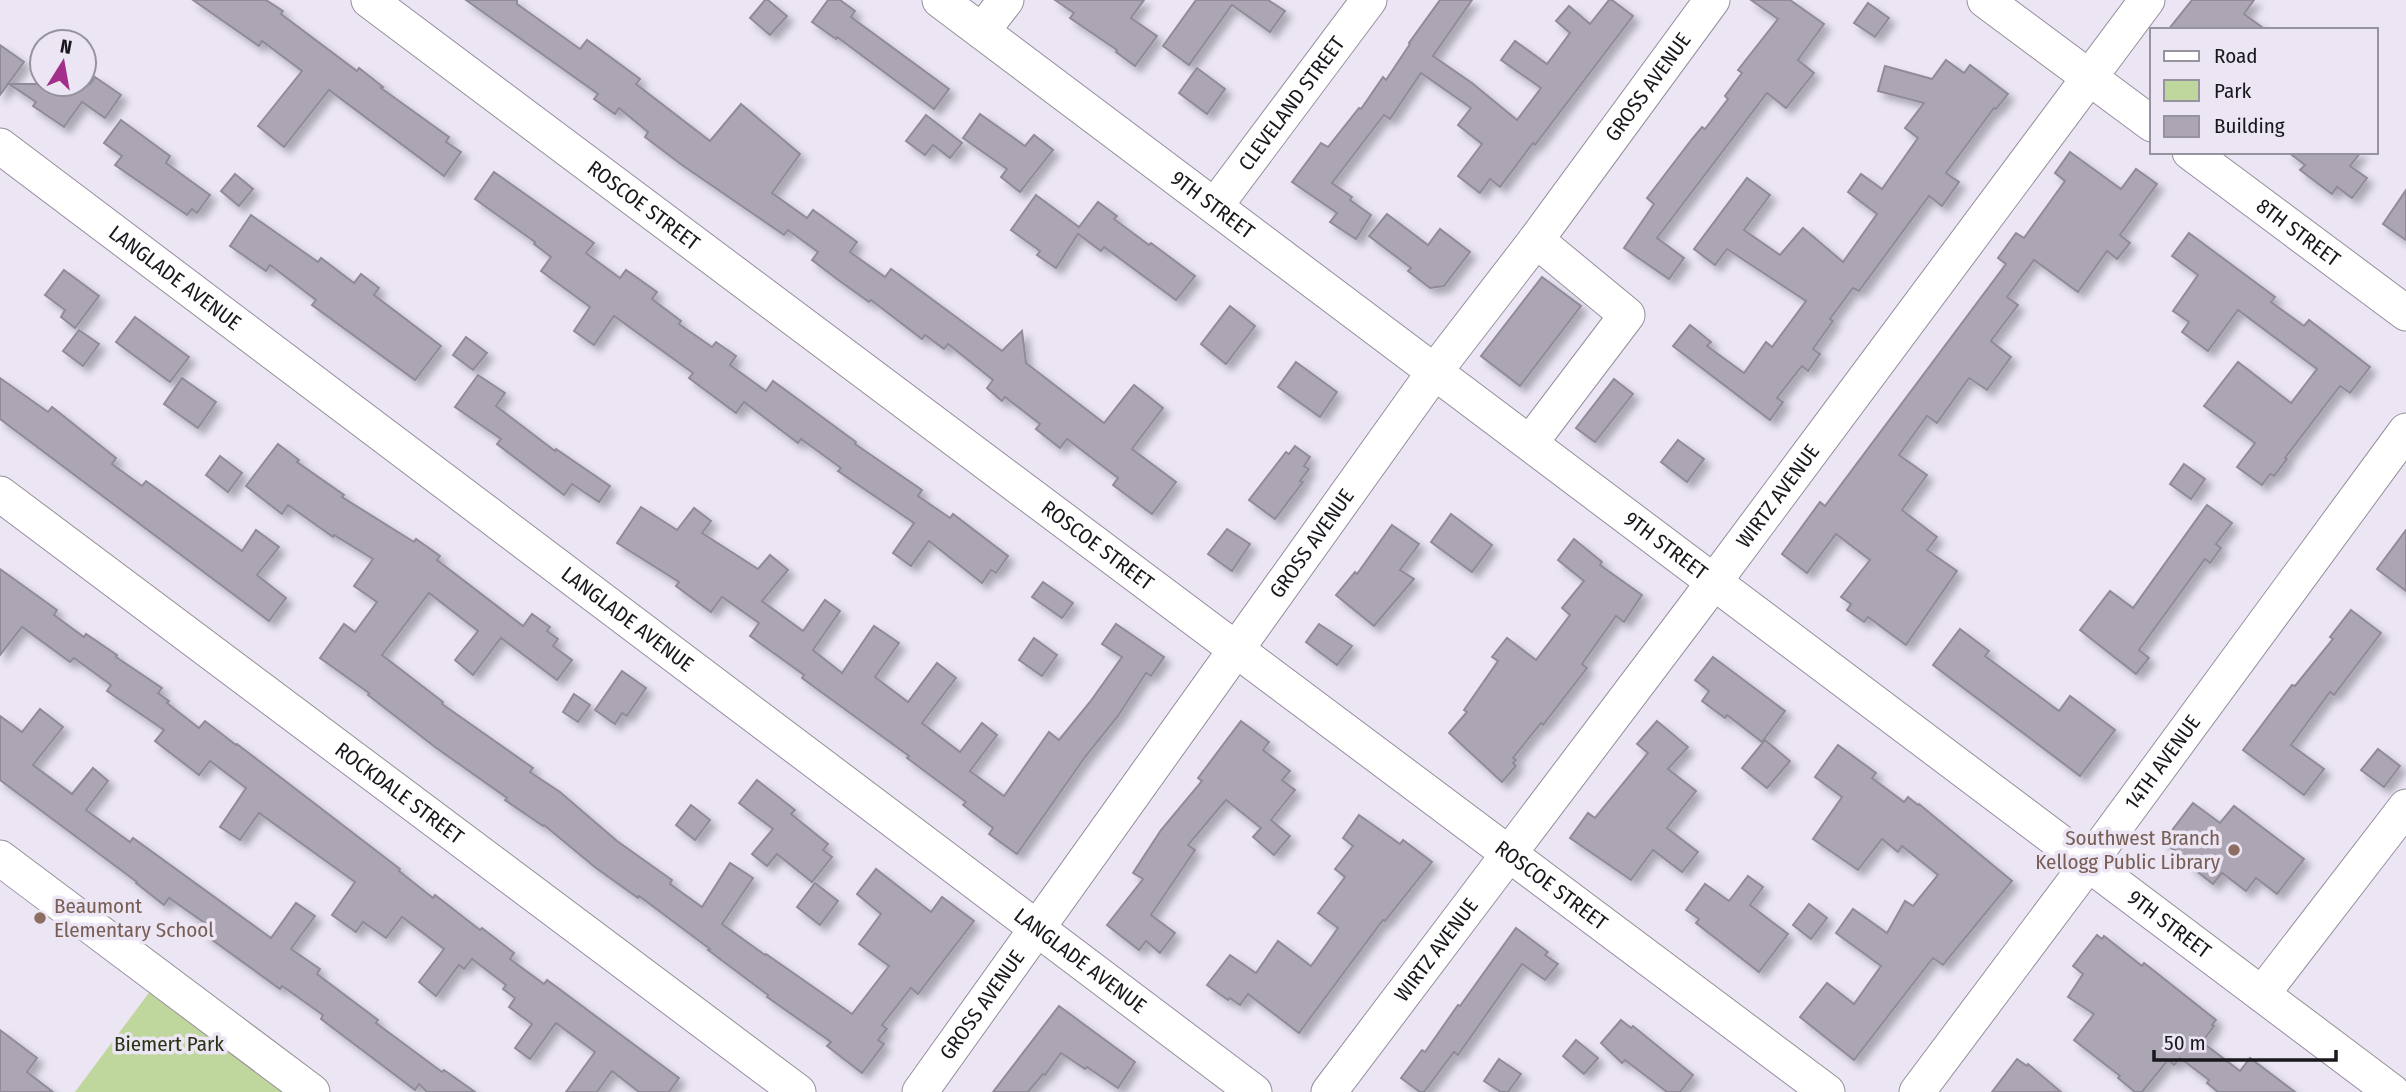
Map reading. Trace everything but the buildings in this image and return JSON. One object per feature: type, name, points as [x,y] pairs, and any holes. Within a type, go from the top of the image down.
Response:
[{"type":"street","name":"ROSCOE STREET","points":[[369,0],[1827,1092]]},
{"type":"street","name":"9TH STREET","points":[[940,0],[2392,1092]]},
{"type":"street","points":[[982,31],[1006,0]]},
{"type":"street","name":"CLEVELAND STREET","points":[[1215,206],[1369,0]]},
{"type":"street","name":"GROSS AVENUE","points":[[920,1092],[1435,371],[1536,240],[1712,0]]},
{"type":"street","points":[[1985,0],[2150,122]]},
{"type":"street","name":"WIRTZ AVENUE","points":[[1329,1092],[1714,582],[2147,0]]},
{"type":"street","name":"LANGLADE AVENUE","points":[[0,146],[1254,1092]]},
{"type":"street","name":"8TH STREET","points":[[2193,154],[2406,313]]},
{"type":"street","points":[[1530,443],[1627,315],[1536,240]]},
{"type":"street","name":"14TH AVENUE","points":[[1916,1092],[2406,431]]},
{"type":"street","name":"ROCKDALE STREET","points":[[0,494],[798,1092]]},
{"type":"street","points":[[2262,994],[2406,807]]},
{"type":"street","points":[[0,858],[312,1092]]},
{"type":"green space","name":"Biemert Park","points":[[160,978],[312,1092],[75,1092]]},
{"type":"place","name":"Southwest Branch Kellogg Public Library","points":[[2234,850]]},
{"type":"place","name":"Beaumont Elementary School","points":[[40,918]]}]
